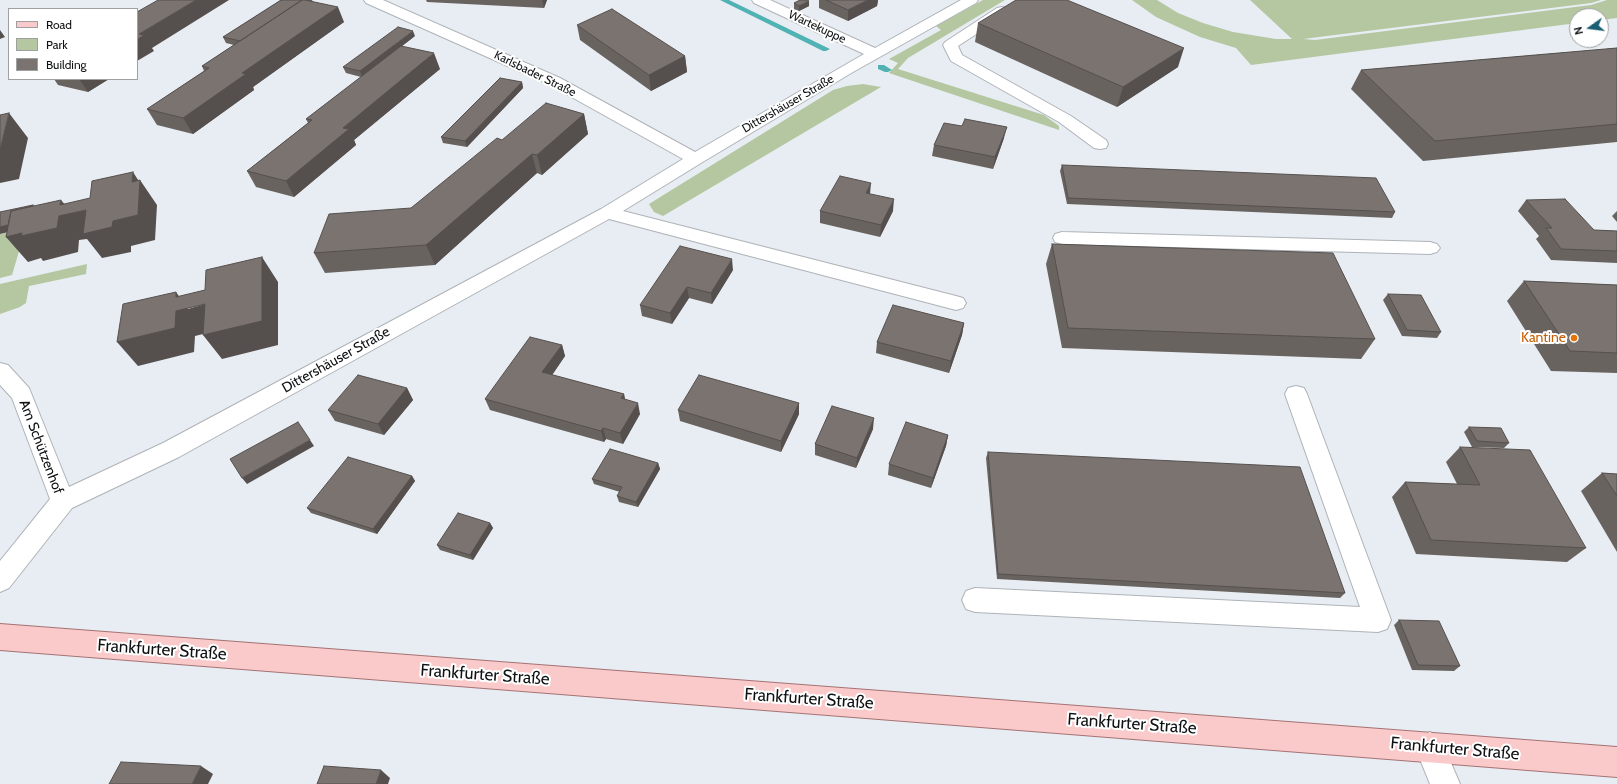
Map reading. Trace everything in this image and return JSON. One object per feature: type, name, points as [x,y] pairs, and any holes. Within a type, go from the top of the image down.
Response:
[{"type":"main road","name":"Frankfurter Straße","points":[[0,637],[1617,762]]},
{"type":"street","name":"Karlsbader Straße","points":[[371,0],[554,81],[695,159]]},
{"type":"street","name":"Wartekuppe","points":[[759,0],[876,54]]},
{"type":"street","name":"Dittershäuser Straße","points":[[63,501],[171,450],[607,213],[695,159],[972,0]]},
{"type":"street","points":[[1012,5],[950,45],[956,58],[1065,119],[1100,144]]},
{"type":"street","points":[[607,213],[956,303]]},
{"type":"street","points":[[1062,238],[1430,248]]},
{"type":"street","name":"Am Schützenhof","points":[[0,371],[21,394],[63,501],[0,580]]},
{"type":"street","points":[[975,600],[1378,620],[1296,394]]},
{"type":"street","points":[[1430,747],[1445,784]]},
{"type":"green space","points":[[983,0],[1005,0],[908,58],[898,69],[1044,115],[1059,126],[1059,130],[889,73],[898,63],[889,59],[941,30],[936,26]]},
{"type":"green space","points":[[1132,0],[1157,0],[1178,13],[1203,23],[1233,32],[1276,39],[1292,39],[1250,0],[1601,0],[1591,3],[1303,39],[1315,40],[1591,5],[1607,0],[1617,0],[1617,18],[1609,19],[1609,8],[1569,8],[1569,24],[1251,65],[1236,48],[1200,37],[1156,17]]},
{"type":"green space","points":[[863,84],[881,87],[663,216],[654,212],[649,204],[833,90]]},
{"type":"green space","points":[[26,228],[12,275],[0,278],[0,234]]},
{"type":"green space","points":[[87,264],[86,274],[29,286],[26,303],[20,307],[0,314],[0,284]]},
{"type":"building","points":[[158,0],[196,0],[139,34],[144,35],[138,39],[138,11]]},
{"type":"building","points":[[281,0],[302,0],[240,41],[223,37]]},
{"type":"building","points":[[302,0],[338,7],[242,73],[246,74],[183,118],[147,109],[209,68],[202,66]]},
{"type":"building","points":[[800,0],[809,1],[799,6],[794,3]]},
{"type":"building","points":[[826,0],[868,0],[848,10]]},
{"type":"building","points":[[1016,0],[1067,0],[1184,48],[1123,87],[978,23]]},
{"type":"building","points":[[612,9],[685,56],[649,75],[577,25]]},
{"type":"building","points":[[398,27],[413,31],[360,71],[343,67]]},
{"type":"building","points":[[401,46],[434,53],[343,128],[349,129],[286,181],[247,171],[312,120],[306,119]]},
{"type":"building","points":[[1617,48],[1617,124],[1435,141],[1361,70]]},
{"type":"building","points":[[500,78],[522,82],[465,141],[441,137]]},
{"type":"building","points":[[546,103],[584,114],[537,155],[532,154],[426,245],[314,253],[329,214],[411,208],[497,138],[502,140]]},
{"type":"building","points":[[9,113],[0,150],[0,115]]},
{"type":"building","points":[[965,119],[1007,127],[995,157],[934,145],[944,123],[962,126]]},
{"type":"building","points":[[1062,165],[1376,178],[1395,212],[1068,198]]},
{"type":"building","points":[[133,172],[132,182],[140,180],[138,215],[113,221],[112,227],[83,234],[86,210],[59,216],[57,228],[21,236],[22,233],[6,237],[11,211],[61,200],[60,205],[90,198],[92,181]]},
{"type":"building","points":[[840,176],[871,183],[866,193],[894,199],[881,225],[820,211]]},
{"type":"building","points":[[1565,199],[1594,230],[1617,231],[1617,251],[1561,249],[1546,228],[1552,228],[1526,200]]},
{"type":"building","points":[[33,205],[11,211],[8,225],[0,227],[0,212]]},
{"type":"building","points":[[1052,244],[1333,253],[1375,339],[1068,328]]},
{"type":"building","points":[[680,246],[732,259],[711,293],[687,287],[670,313],[640,305]]},
{"type":"building","points":[[262,257],[262,321],[203,335],[205,304],[176,311],[175,328],[117,342],[123,304],[176,292],[176,297],[205,290],[206,270]]},
{"type":"building","points":[[1524,281],[1617,285],[1617,353],[1570,351]]},
{"type":"building","points":[[1388,294],[1421,295],[1441,332],[1407,330]]},
{"type":"building","points":[[893,305],[964,323],[951,361],[877,342]]},
{"type":"building","points":[[530,337],[562,345],[542,372],[624,394],[621,398],[638,403],[620,433],[603,428],[601,431],[485,399]]},
{"type":"building","points":[[358,375],[407,388],[378,424],[328,410]]},
{"type":"building","points":[[699,375],[799,403],[781,441],[678,410]]},
{"type":"building","points":[[832,406],[874,418],[857,458],[815,444]]},
{"type":"building","points":[[298,422],[310,440],[242,478],[230,459]]},
{"type":"building","points":[[906,422],[948,435],[933,478],[889,464]]},
{"type":"building","points":[[1469,427],[1501,428],[1509,443],[1477,441]]},
{"type":"building","points":[[1460,447],[1530,450],[1586,548],[1431,540],[1405,482],[1480,485]]},
{"type":"building","points":[[610,449],[658,463],[636,502],[617,496],[622,487],[592,479]]},
{"type":"building","points":[[988,452],[1300,467],[1345,593],[998,574]]},
{"type":"building","points":[[348,457],[412,476],[373,529],[307,508]]},
{"type":"building","points":[[1602,473],[1617,474],[1617,496]]},
{"type":"building","points":[[458,513],[490,523],[470,555],[437,545]]},
{"type":"building","points":[[1399,620],[1439,621],[1460,666],[1418,665]]},
{"type":"building","points":[[121,762],[201,766],[192,784],[109,784]]},
{"type":"building","points":[[324,766],[381,770],[376,784],[317,784]]},
{"type":"waterway","points":[[723,0],[826,49]]},
{"type":"waterway","points":[[881,67],[888,70]]},
{"type":"place","name":"Kantine","points":[[1574,338]]}]
